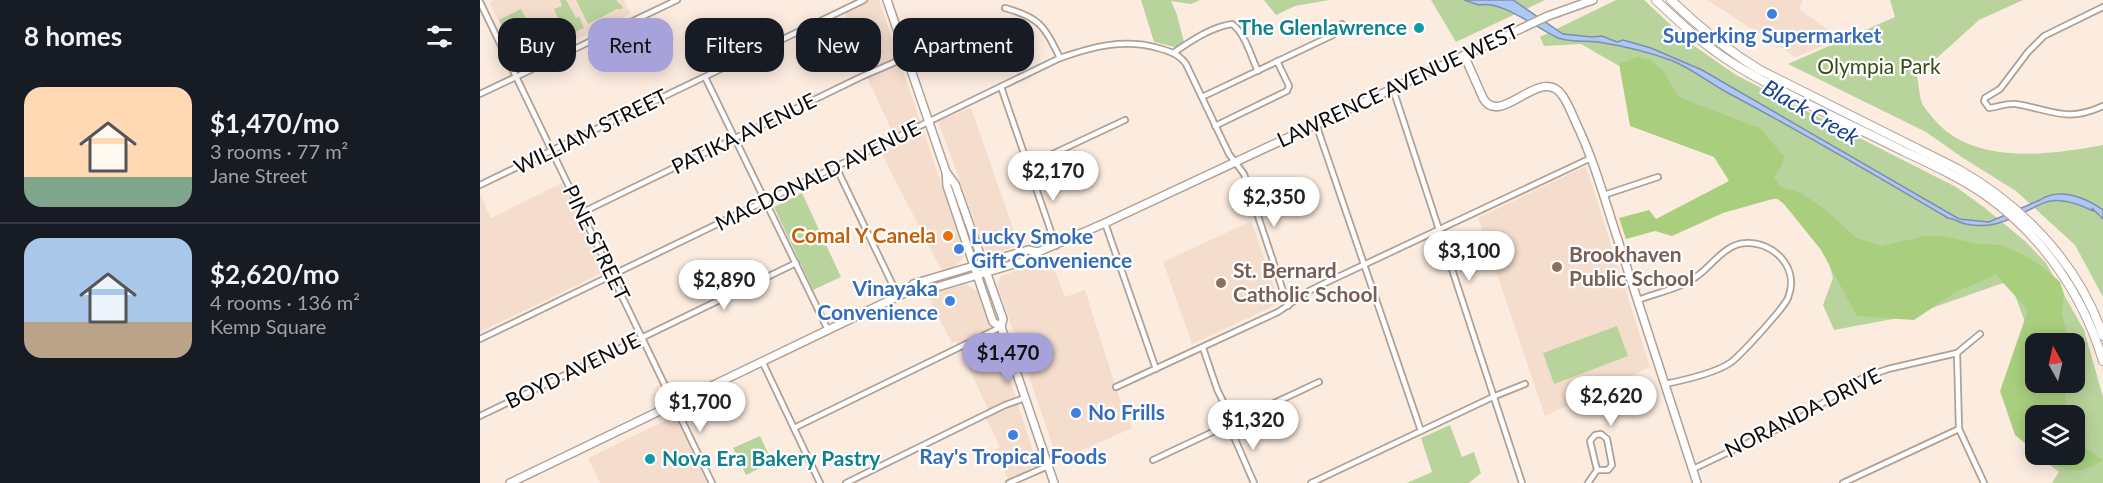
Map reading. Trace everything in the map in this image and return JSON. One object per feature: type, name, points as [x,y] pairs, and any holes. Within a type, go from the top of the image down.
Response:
[{"type":"main road","points":[[888,0],[894,18]]},
{"type":"main road","name":"LAWRENCE AVENUE WEST","points":[[1563,10],[1575,0]]},
{"type":"main road","name":"LAWRENCE AVENUE WEST","points":[[910,290],[917,293],[1031,259],[1038,252],[1056,246],[1548,16],[1593,0]]},
{"type":"main road","points":[[1656,0],[1699,40],[1735,65],[1967,183],[2006,206]]},
{"type":"main road","points":[[1671,0],[1711,37],[1750,64],[1976,179],[2044,237],[2069,269],[2089,304],[2103,336]]},
{"type":"main road","points":[[1464,56],[1486,105],[1492,107],[1503,105],[1542,87],[1550,86],[1556,88],[1564,98],[1592,158],[1697,483]]},
{"type":"main road","points":[[912,72],[946,172],[947,186],[993,322],[1001,327]]},
{"type":"main road","points":[[946,172],[955,184],[984,263],[1003,319],[1001,327],[1054,483]]},
{"type":"main road","points":[[2022,220],[2065,277],[2085,314],[2103,361]]},
{"type":"main road","name":"LAWRENCE AVENUE WEST","points":[[510,483],[898,296],[910,290],[913,284],[1028,250],[1038,252]]},
{"type":"street","points":[[480,94],[677,0]]},
{"type":"street","name":"WILLIAM STREET","points":[[480,185],[864,0]]},
{"type":"street","name":"PINE STREET","points":[[480,2],[712,483]]},
{"type":"street","points":[[2103,7],[2044,36],[2028,51],[2000,89],[1984,101],[1989,108],[2018,105],[2060,115],[2081,114],[2103,106]]},
{"type":"street","points":[[1005,8],[1032,17],[1045,28],[1060,58]]},
{"type":"street","points":[[1258,71],[1235,25],[1232,24],[1210,31],[1173,53],[1182,58],[1186,64],[1229,154],[1244,174],[1288,306]]},
{"type":"street","points":[[1202,97],[1333,35],[1342,24]]},
{"type":"street","name":"MACDONALD AVENUE","points":[[480,339],[1060,58],[1081,51],[1127,42],[1173,53]]},
{"type":"street","points":[[1215,126],[1287,91],[1289,86],[1277,61]]},
{"type":"street","name":"PATIKA AVENUE","points":[[581,213],[893,64]]},
{"type":"street","points":[[705,77],[828,330]]},
{"type":"street","points":[[1001,87],[1056,246]]},
{"type":"street","points":[[1393,89],[1522,483]]},
{"type":"street","points":[[1029,165],[1125,120]]},
{"type":"street","points":[[1316,124],[1421,431]]},
{"type":"street","points":[[1116,387],[1278,312],[1309,291],[1365,264],[1592,158]]},
{"type":"street","points":[[836,167],[898,296]]},
{"type":"street","points":[[1604,195],[1658,177]]},
{"type":"street","points":[[1105,223],[1156,369]]},
{"type":"street","points":[[1638,300],[1688,282],[1735,245],[1745,243],[1773,249],[1787,266],[1791,285],[1787,299],[1741,353],[1724,366],[1691,378],[1665,384]]},
{"type":"street","name":"BOYD AVENUE","points":[[480,416],[796,263]]},
{"type":"street","points":[[794,428],[1001,327]]},
{"type":"street","name":"NORANDA DRIVE","points":[[1692,469],[1800,418],[1865,377],[1888,369],[1957,353],[1980,334]]},
{"type":"street","points":[[1203,348],[1217,389],[1230,416],[1231,430],[1254,483]]},
{"type":"street","points":[[1957,353],[1959,429],[1983,483]]},
{"type":"street","points":[[762,362],[820,483]]},
{"type":"street","points":[[1153,460],[1319,382]]},
{"type":"street","points":[[1311,483],[1525,384]]},
{"type":"street","points":[[846,483],[1005,405],[1025,398]]},
{"type":"street","points":[[1843,483],[1959,429]]},
{"type":"street","points":[[1588,483],[1597,470],[1590,441],[1595,435],[1602,434],[1606,439],[1612,465],[1608,470],[1597,470]]},
{"type":"street","points":[[1009,483],[1048,466]]},
{"type":"shaded area","points":[[494,0],[624,0],[630,14],[622,18],[588,18],[588,34],[576,40],[576,18],[498,18],[498,20],[489,2]]},
{"type":"shaded area","points":[[854,0],[879,0],[893,41],[893,72],[903,72],[965,254],[954,267],[943,270],[939,266],[881,152],[898,144],[864,72],[881,72],[881,18],[847,18],[841,6]]},
{"type":"shaded area","points":[[1707,0],[1803,0],[1799,9],[1841,39],[1796,57]]},
{"type":"shaded area","points":[[971,108],[1019,245],[994,254],[985,250],[938,121]]},
{"type":"shaded area","name":"Brookhaven Public School","points":[[1586,166],[1650,367],[1545,416],[1478,218]]},
{"type":"shaded area","points":[[562,183],[604,272],[480,332],[480,194],[491,218]]},
{"type":"shaded area","name":"St. Bernard Catholic School","points":[[1251,221],[1280,303],[1192,344],[1163,262]]},
{"type":"shaded area","points":[[1050,258],[1065,297],[1085,290],[1118,394],[1132,428],[1058,461],[997,284],[1001,276]]},
{"type":"shaded area","points":[[966,284],[977,291],[1014,392],[1040,473],[1019,483],[1010,483],[994,450],[1000,447],[983,412],[988,409],[956,341],[952,343],[927,295]]},
{"type":"shaded area","points":[[675,416],[707,483],[600,483],[588,458]]},
{"type":"green space","points":[[560,0],[566,0],[576,18],[558,18],[554,9],[562,6]]},
{"type":"green space","points":[[576,0],[616,0],[623,7],[600,18],[588,18],[588,24]]},
{"type":"green space","points":[[1141,0],[1200,0],[1191,4],[1171,1],[1186,50],[1154,42]]},
{"type":"green space","points":[[1264,0],[1329,0],[1295,6],[1276,15]]},
{"type":"green space","points":[[1431,0],[1545,0],[1456,42]]},
{"type":"green space","points":[[1616,0],[1644,0],[1690,43],[1736,75],[1956,187],[1985,208],[2025,241],[2046,263],[2085,333],[2029,333],[2012,287],[2003,283],[1909,316],[1834,330],[1823,305],[1833,278],[1824,245],[1784,198],[1757,201],[1706,199],[1742,170],[1704,115],[1581,44],[1544,46],[1540,37]]},
{"type":"green space","name":"Olympia Park","points":[[1890,0],[2023,0],[1979,20],[1917,76],[1921,100],[1933,118],[1949,133],[1969,144],[1990,150],[2036,154],[2103,145],[2103,297],[2075,245],[2016,191],[1926,132],[1788,64],[1895,17]]},
{"type":"green space","points":[[521,9],[526,18],[503,18]]},
{"type":"green space","points":[[579,16],[584,28],[576,32],[576,18]]},
{"type":"green space","points":[[1638,57],[1651,60],[1663,70],[1678,96],[1760,128],[1784,156],[1782,165],[1774,178],[1781,187],[1801,193],[1823,208],[1857,238],[1881,246],[1925,236],[1941,236],[1981,244],[2000,245],[2020,253],[2043,267],[2060,282],[2064,294],[2062,314],[2067,333],[2025,333],[2025,393],[2065,393],[2066,405],[2025,405],[2025,443],[2015,435],[2000,391],[2028,310],[1996,275],[1956,292],[1914,320],[1857,316],[1821,250],[1784,204],[1776,198],[1723,213],[1672,236],[1655,231],[1626,239],[1619,218],[1649,210],[1656,219],[1729,181],[1714,157],[1630,126],[1619,64]]},
{"type":"green space","points":[[802,193],[841,277],[813,290],[774,207]]},
{"type":"green space","points":[[1617,326],[1628,356],[1554,384],[1543,353]]},
{"type":"green space","points":[[2085,334],[2103,397],[2103,483],[2052,483],[2059,472],[2051,465],[2085,465],[2085,405],[2036,405],[2036,393],[2085,393]]},
{"type":"green space","points":[[1450,425],[1462,457],[1474,452],[1481,473],[1469,483],[1407,483],[1432,472],[1421,438]]},
{"type":"green space","points":[[760,436],[772,462],[746,475],[733,448]]},
{"type":"green space","points":[[2085,448],[2103,460],[2085,469],[2067,469],[2055,465],[2085,465]]},
{"type":"water","points":[[1464,0],[1513,0],[1563,34],[1602,36],[1617,42],[1623,40],[1651,48],[1702,70],[1959,219],[1989,222],[2047,196],[2064,194],[2096,205],[2103,210],[2103,219],[2092,208],[2093,211],[2076,204],[2051,201],[2010,220],[1995,224],[1962,223],[1948,218],[1673,61],[1617,45],[1563,40],[1508,11]]},
{"type":"place","name":"Superking Supermarket","points":[[1772,14]]},
{"type":"place","name":"The Glenlawrence","points":[[1419,28]]},
{"type":"place","name":"Comal Y Canela","points":[[948,236]]},
{"type":"place","name":"Lucky Smoke Gift Convenience","points":[[959,249]]},
{"type":"place","name":"Brookhaven Public School","points":[[1557,267]]},
{"type":"place","name":"St. Bernard Catholic School","points":[[1221,283]]},
{"type":"place","name":"Vinayaka Convenience","points":[[950,301]]},
{"type":"place","name":"No Frills","points":[[1076,413]]},
{"type":"place","name":"Ray's Tropical Foods","points":[[1013,435]]},
{"type":"place","name":"Nova Era Bakery Pastry","points":[[650,459]]},
{"type":"water label","name":"Black Creek","points":[[1811,112]]}]
